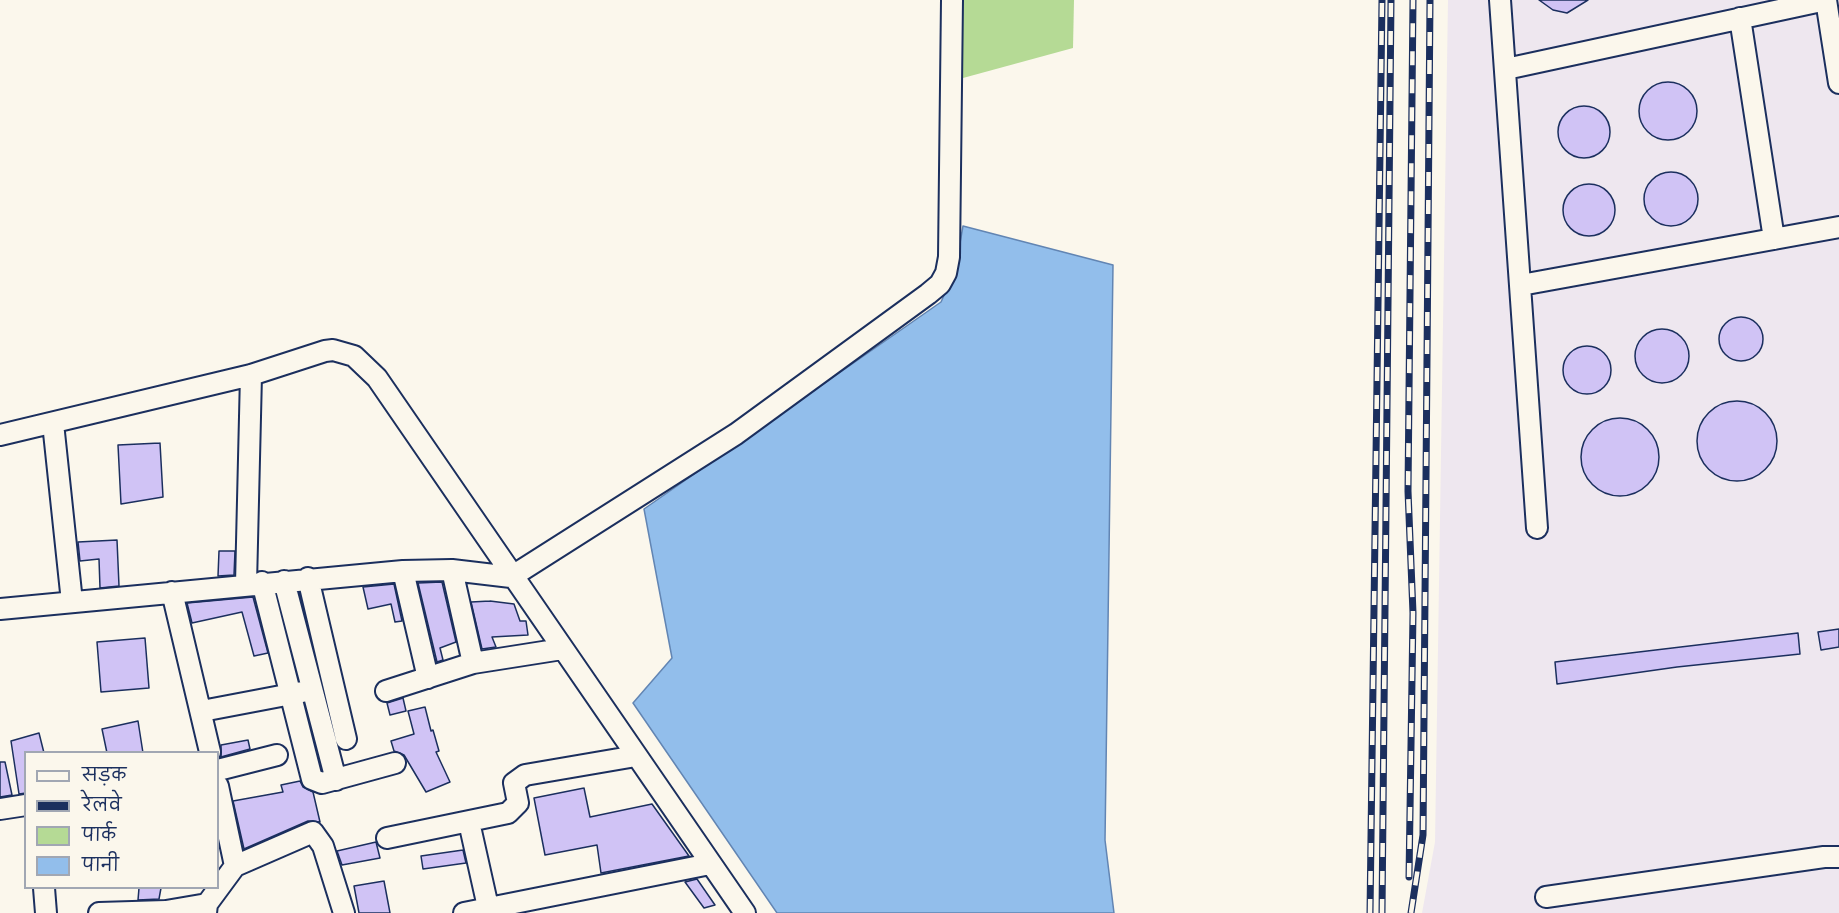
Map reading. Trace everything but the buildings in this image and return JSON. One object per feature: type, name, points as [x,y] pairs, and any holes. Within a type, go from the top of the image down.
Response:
[{"type":"street","points":[[0,609],[284,580],[403,571],[452,570],[511,577],[736,434],[940,284],[946,273],[950,257],[952,0]]},
{"type":"street","points":[[1500,0],[1537,528]]},
{"type":"street","points":[[1506,69],[1826,0],[1839,83]]},
{"type":"street","points":[[1740,18],[1774,239]]},
{"type":"street","points":[[1521,285],[1839,227]]},
{"type":"street","points":[[0,435],[251,375],[324,351],[333,350],[354,356],[377,378],[511,577],[745,913]]},
{"type":"street","points":[[251,375],[254,583],[290,694],[312,778],[322,783],[395,763]]},
{"type":"street","points":[[53,423],[72,602]]},
{"type":"street","points":[[452,570],[473,663]]},
{"type":"street","points":[[403,571],[428,678]]},
{"type":"street","points":[[308,578],[336,780]]},
{"type":"street","points":[[284,580],[322,688],[346,739]]},
{"type":"street","points":[[172,592],[210,751]]},
{"type":"street","points":[[386,691],[473,663],[562,649]]},
{"type":"street","points":[[202,711],[322,688]]},
{"type":"street","points":[[219,771],[277,755]]},
{"type":"street","points":[[387,837],[469,822],[514,809],[518,803],[514,783],[525,775],[636,756]]},
{"type":"street","points":[[219,791],[235,866]]},
{"type":"street","points":[[0,809],[24,805]]},
{"type":"street","points":[[469,822],[488,907]]},
{"type":"street","points":[[99,913],[166,912],[206,908],[235,866],[314,832],[323,846],[344,913]]},
{"type":"street","points":[[1546,897],[1824,857],[1839,857]]},
{"type":"street","points":[[464,913],[710,864]]},
{"type":"street","points":[[44,889],[46,913]]},
{"type":"shaded area","points":[[1448,0],[1839,0],[1839,913],[1422,913],[1435,842]]},
{"type":"green space","points":[[954,0],[1074,0],[1073,48],[952,81]]},
{"type":"water","points":[[963,226],[1113,265],[1105,840],[1114,913],[777,913],[633,703],[672,658],[644,509],[941,302],[955,271]]},
{"type":"railway","points":[[1370,913],[1382,0]]},
{"type":"railway","points":[[1382,913],[1391,0]]},
{"type":"railway","points":[[1409,877],[1413,613],[1408,491],[1413,0]]},
{"type":"railway","points":[[1411,913],[1423,835],[1430,0]]}]
